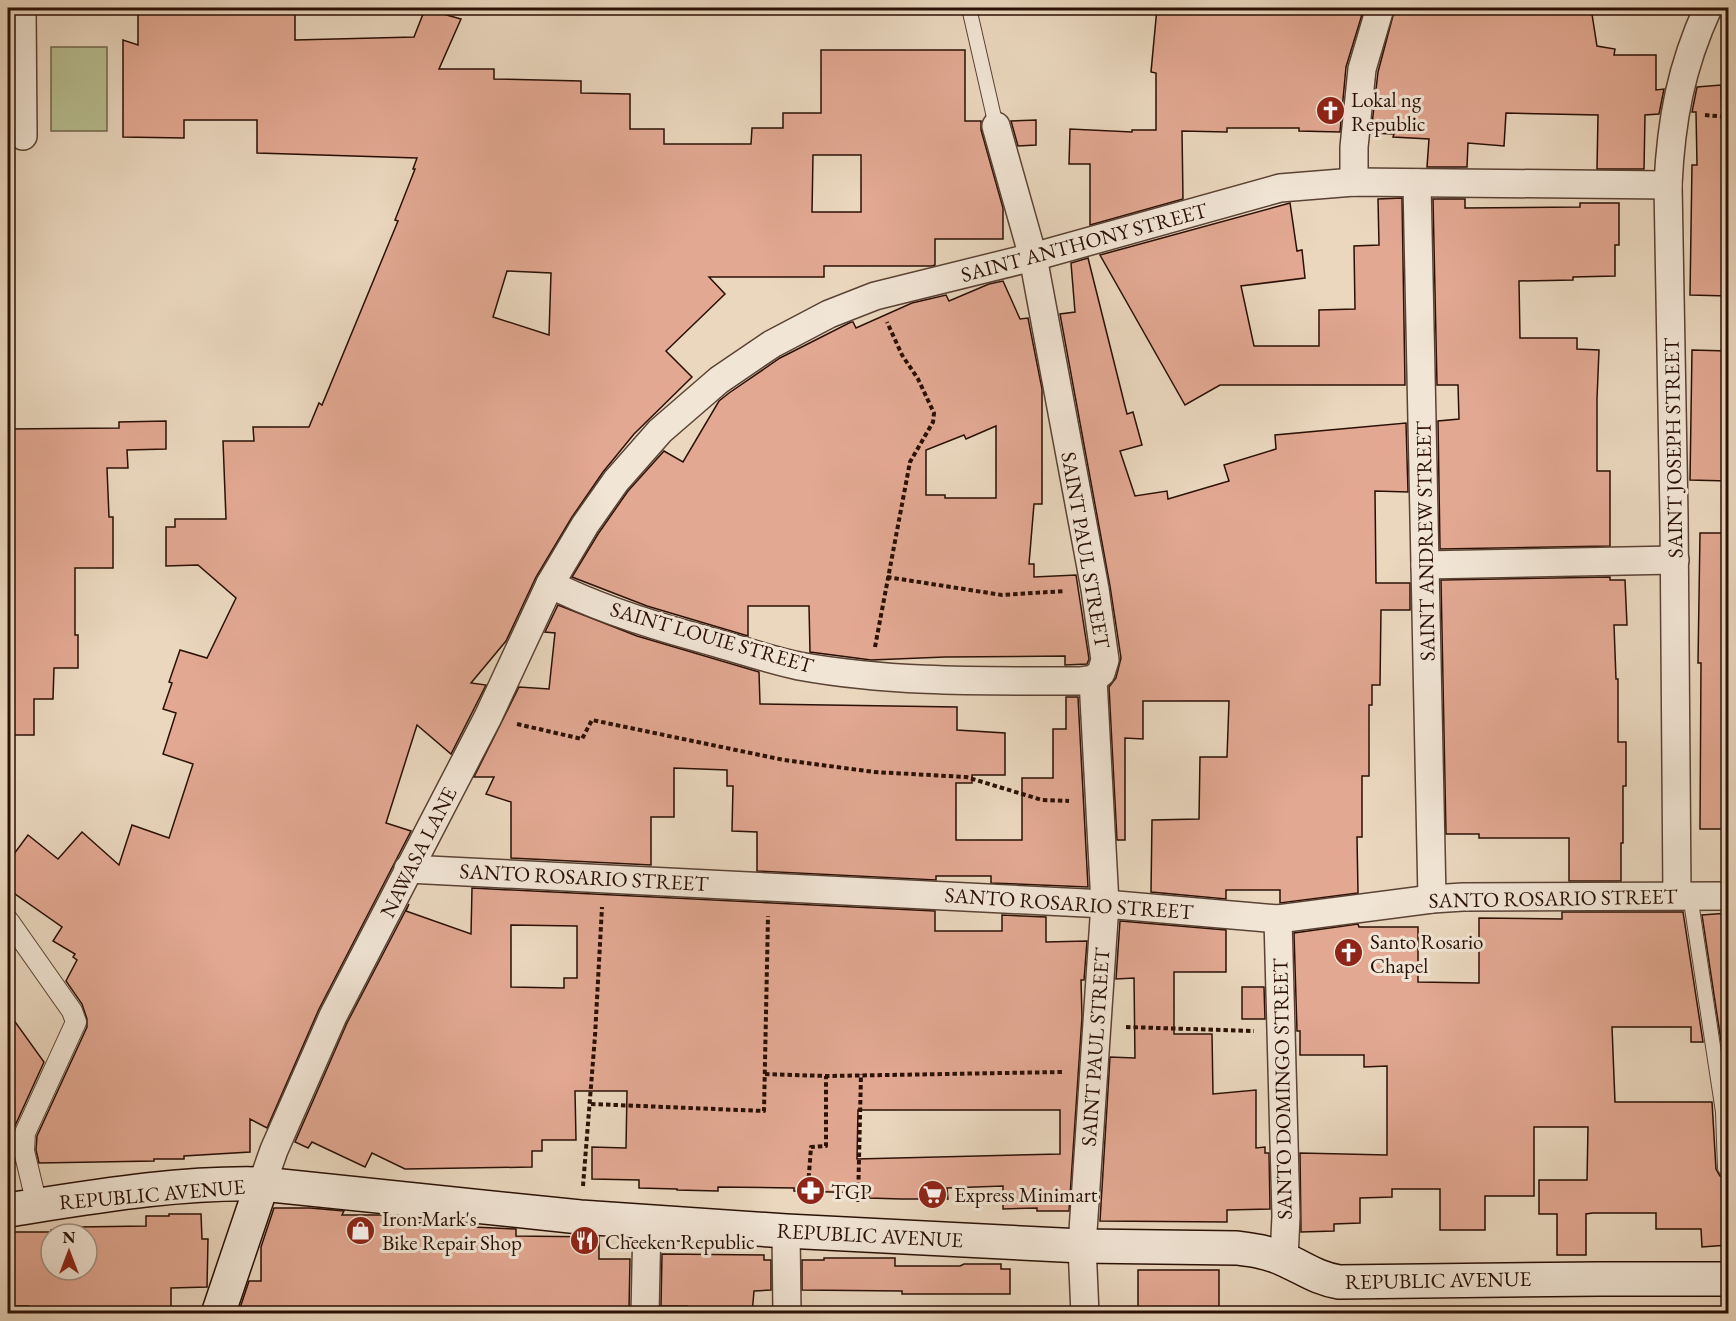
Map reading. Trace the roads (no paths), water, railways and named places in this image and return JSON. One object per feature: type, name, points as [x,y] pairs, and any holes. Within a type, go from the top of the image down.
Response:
[{"type":"main road","name":"REPUBLIC AVENUE","points":[[22,1208],[108,1194],[226,1183],[262,1184],[580,1217],[795,1232],[1082,1246],[1260,1250],[1284,1259],[1313,1275],[1339,1282],[1727,1279]]},
{"type":"main road","points":[[218,1314],[262,1184]]},
{"type":"street","points":[[22,8],[23,136]]},
{"type":"street","points":[[1354,182],[1354,147],[1362,69],[1380,8]]},
{"type":"street","name":"SAINT JOSEPH STREET","points":[[1683,895],[1668,185],[1670,142],[1682,76],[1694,39],[1708,8]]},
{"type":"street","name":"SAINT PAUL STREET","points":[[996,126],[1033,257],[1095,589],[1105,660],[1101,673],[1093,679],[1105,904],[1082,1246],[1085,1314]]},
{"type":"street","name":"SAINT ANTHONY STREET","points":[[585,525],[616,481],[660,431],[719,380],[772,344],[829,314],[875,297],[1033,257],[1280,188],[1354,182],[1668,185]]},
{"type":"street","name":"SAINT ANDREW STREET","points":[[1417,183],[1432,899]]},
{"type":"street","name":"NAWASA LANE","points":[[262,1184],[274,1150],[333,1016],[488,717],[550,584],[585,525]]},
{"type":"street","points":[[1425,565],[1675,560]]},
{"type":"street","name":"SAINT LOUIE STREET","points":[[550,584],[572,595],[655,626],[798,665],[935,681],[1080,681],[1093,679]]},
{"type":"street","name":"SANTO ROSARIO STREET","points":[[408,869],[1105,904],[1278,919],[1432,899],[1728,896]]},
{"type":"street","name":"SANTO DOMINGO STREET","points":[[1278,919],[1286,1216],[1284,1259]]},
{"type":"street","points":[[8,920],[72,1011],[76,1022],[25,1133],[22,1208]]},
{"type":"street","points":[[645,1314],[647,1222]]},
{"type":"street","points":[[787,1314],[795,1232]]},
{"type":"lane","name":"SAINT PAUL STREET","points":[[969,8],[996,126]]},
{"type":"lane","points":[[1683,895],[1723,1112],[1725,1168]]},
{"type":"place","name":"Lokal ng Republic","points":[[1330,111]]},
{"type":"place","name":"Santo Rosario Chapel","points":[[1349,953]]},
{"type":"place","name":"TGP","points":[[810,1191]]},
{"type":"place","name":"Express Minimart","points":[[933,1194]]},
{"type":"place","name":"Iron Mark's Bike Repair Shop","points":[[361,1230]]},
{"type":"place","name":"Cheeken Republic","points":[[584,1241]]}]
